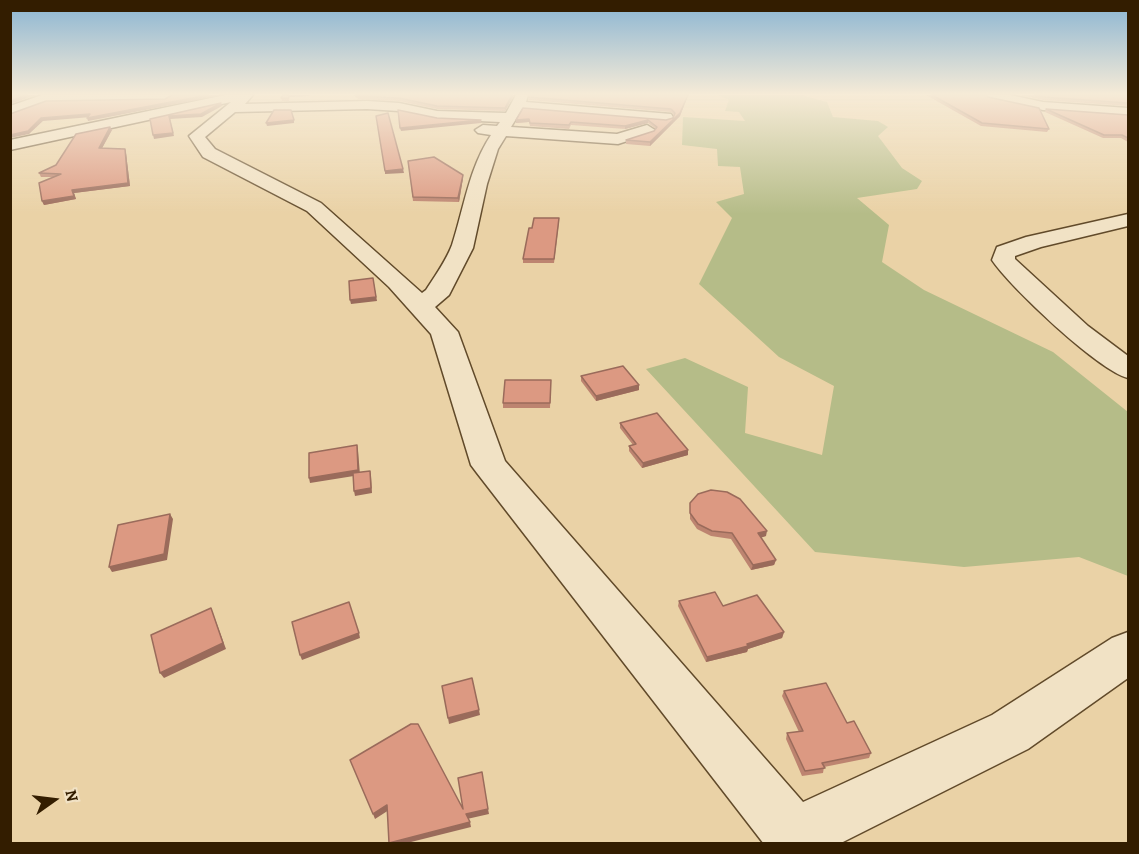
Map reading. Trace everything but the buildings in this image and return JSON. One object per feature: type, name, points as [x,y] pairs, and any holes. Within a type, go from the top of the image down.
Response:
[{"type":"street","points":[[10,145],[57,135]]},
{"type":"street","points":[[189,135],[209,153],[314,207],[398,282],[444,332],[489,465],[798,839],[1010,732],[1128,652]]},
{"type":"street","points":[[419,306],[436,295],[462,248],[478,184],[490,149],[499,135]]},
{"type":"street","points":[[602,135],[618,139],[631,135]]},
{"type":"street","points":[[1128,220],[1034,242],[1005,252],[1003,260],[1061,316],[1128,369]]},
{"type":"green space","points":[[682,135],[879,135],[902,168],[922,181],[917,189],[857,198],[889,225],[882,262],[924,290],[1053,352],[1128,412],[1128,576],[1079,557],[964,567],[815,552],[646,369],[685,358],[748,387],[745,433],[822,455],[834,386],[779,357],[699,284],[732,218],[716,202],[744,194],[740,167],[718,166],[717,149],[682,145]]}]
